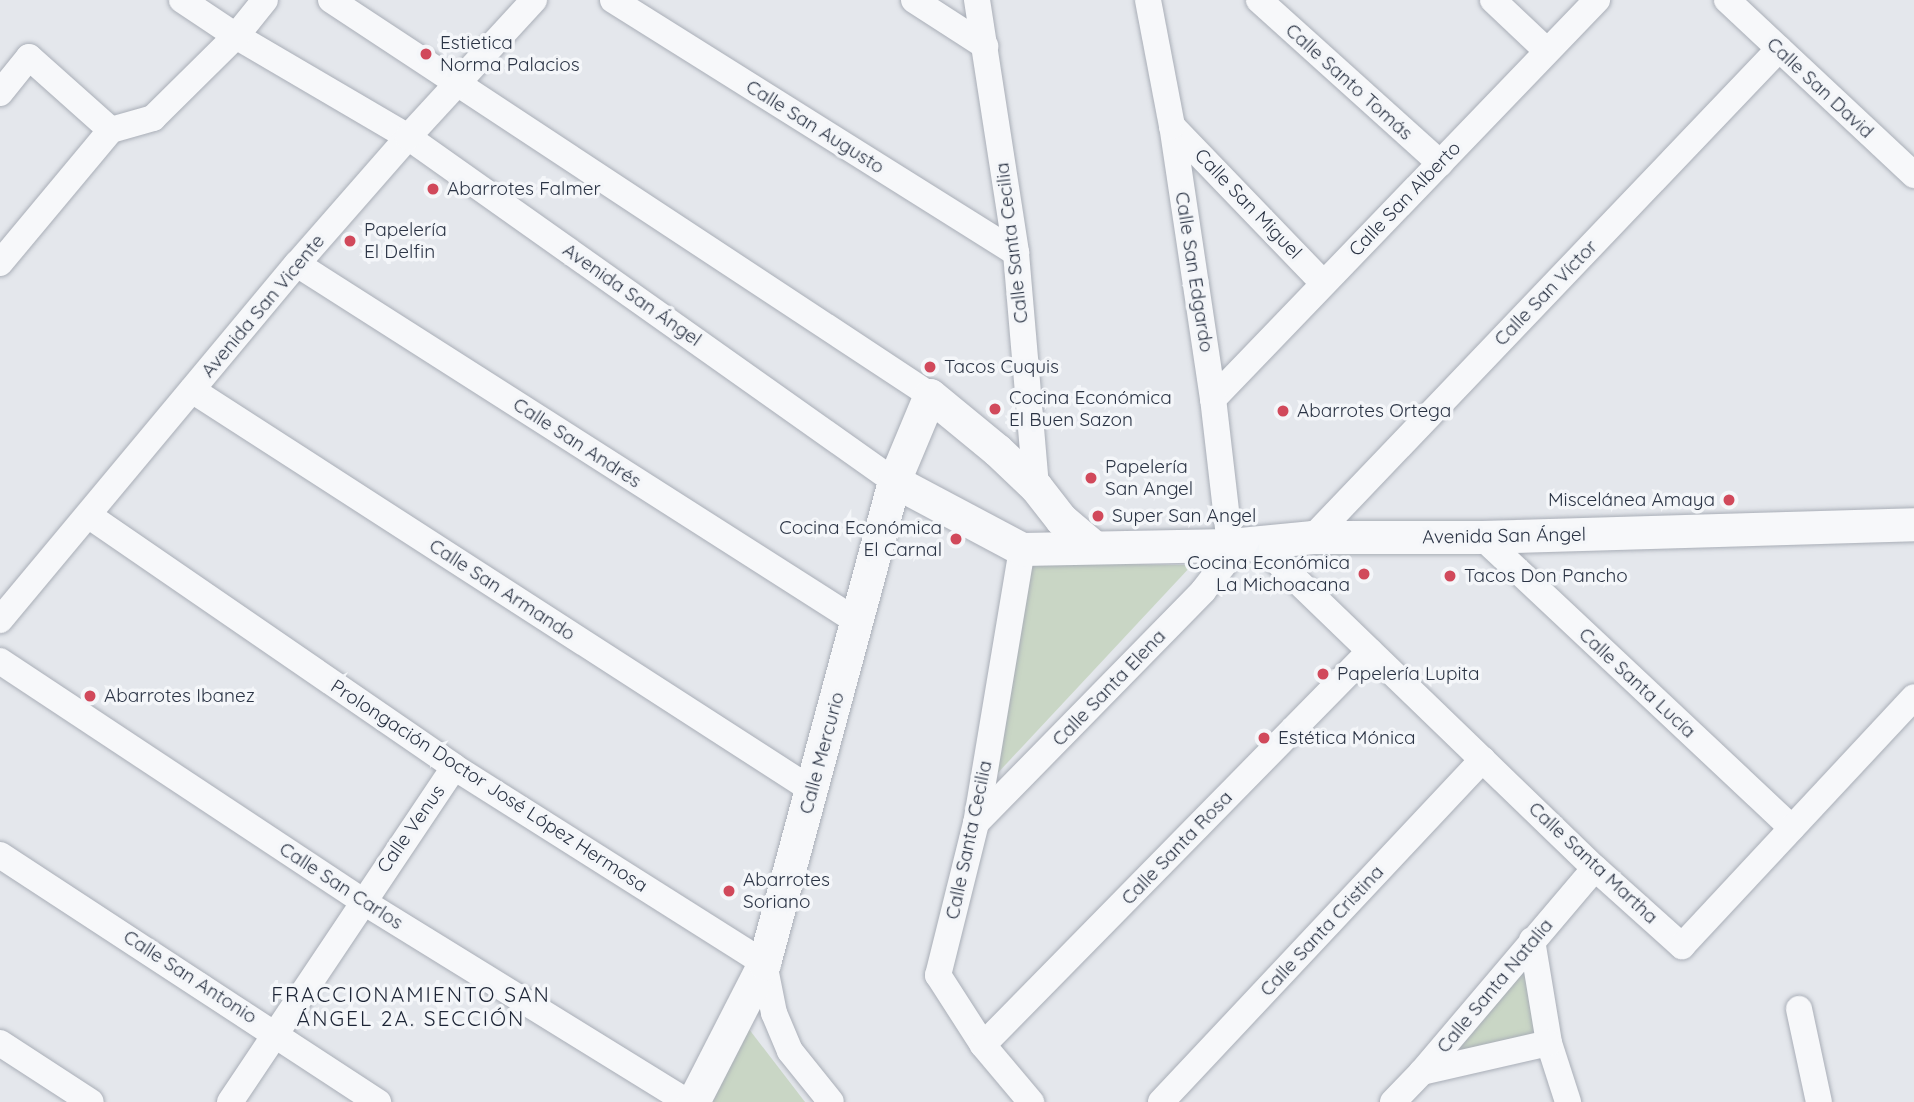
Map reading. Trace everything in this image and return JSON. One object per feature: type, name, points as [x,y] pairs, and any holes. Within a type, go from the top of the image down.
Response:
[{"type":"street","name":"Avenida San Ángel","points":[[182,0],[236,36],[408,137],[894,481],[1022,549],[1244,544],[1313,537],[1482,537],[1914,524]]},
{"type":"street","points":[[0,264],[111,130],[153,118],[236,36],[265,0]]},
{"type":"street","points":[[331,0],[930,395],[997,450],[1036,487],[1061,519],[1094,547]]},
{"type":"street","name":"Avenida San Vicente","points":[[0,620],[297,264],[408,137],[534,0]]},
{"type":"street","name":"Calle San Augusto","points":[[613,0],[1016,253]]},
{"type":"street","points":[[914,0],[985,46]]},
{"type":"street","name":"Calle Santa Cecilia","points":[[977,0],[1016,253],[1036,487]]},
{"type":"street","name":"Calle San Edgardo","points":[[1148,0],[1172,125],[1213,398],[1244,544]]},
{"type":"street","name":"Calle Santo Tomás","points":[[1259,0],[1440,163]]},
{"type":"street","points":[[1493,0],[1547,51]]},
{"type":"street","name":"Calle San Alberto","points":[[1213,398],[1597,0]]},
{"type":"street","name":"Calle San David","points":[[1727,0],[1914,176]]},
{"type":"street","name":"Calle San Víctor","points":[[1313,537],[1779,49]]},
{"type":"street","points":[[0,93],[29,57],[111,130]]},
{"type":"street","name":"Calle San Miguel","points":[[1172,125],[1324,283]]},
{"type":"street","name":"Calle San Andrés","points":[[297,264],[858,622]]},
{"type":"street","name":"Calle San Armando","points":[[192,390],[812,790]]},
{"type":"street","name":"Calle Mercurio","points":[[693,1102],[764,963],[894,481],[930,395]]},
{"type":"street","name":"Prolongación Doctor José López Hermosa","points":[[88,515],[454,767],[764,963]]},
{"type":"street","name":"Calle Santa Lucía","points":[[1482,537],[1792,828]]},
{"type":"street","name":"Calle Santa Martha","points":[[1244,544],[1370,651],[1595,868],[1682,946],[1914,697]]},
{"type":"street","name":"Calle Santa Elena","points":[[976,823],[1203,591],[1244,544]]},
{"type":"street","name":"Calle Santa Cecilia","points":[[1022,549],[976,823],[938,975],[983,1045],[1031,1102]]},
{"type":"street","name":"Calle Santa Rosa","points":[[983,1045],[1370,651]]},
{"type":"street","name":"Calle San Carlos","points":[[0,661],[362,901],[687,1102]]},
{"type":"street","name":"Calle Santa Cristina","points":[[1161,1102],[1483,759]]},
{"type":"street","name":"Calle Venus","points":[[230,1102],[454,767]]},
{"type":"street","name":"Calle San Antonio","points":[[0,855],[378,1102]]},
{"type":"street","name":"Calle Santa Natalia","points":[[1393,1102],[1422,1072],[1595,868]]},
{"type":"street","points":[[1532,940],[1549,1043],[1568,1102]]},
{"type":"street","points":[[764,963],[774,1013],[790,1051],[831,1102]]},
{"type":"street","points":[[1799,1009],[1819,1102]]},
{"type":"street","points":[[0,1043],[92,1102]]},
{"type":"street","points":[[1422,1072],[1549,1043]]},
{"type":"green space","points":[[1029,563],[1192,565],[994,777]]},
{"type":"green space","points":[[1528,951],[1542,1039],[1440,1063]]},
{"type":"green space","points":[[742,1020],[805,1102],[703,1102]]},
{"type":"place","name":"Estietica Norma Palacios","points":[[426,54]]},
{"type":"place","name":"Abarrotes Falmer","points":[[433,189]]},
{"type":"place","name":"Papelería El Delfin","points":[[350,241]]},
{"type":"place","name":"Tacos Cuquis","points":[[930,367]]},
{"type":"place","name":"Cocina Económica El Buen Sazon","points":[[995,409]]},
{"type":"place","name":"Abarrotes Ortega","points":[[1283,411]]},
{"type":"place","name":"Papelería San Angel","points":[[1091,478]]},
{"type":"place","name":"Miscelánea Amaya","points":[[1729,500]]},
{"type":"place","name":"Super San Angel","points":[[1098,516]]},
{"type":"place","name":"Cocina Económica El Carnal","points":[[956,539]]},
{"type":"place","name":"Cocina Económica La Michoacana","points":[[1364,574]]},
{"type":"place","name":"Tacos Don Pancho","points":[[1450,576]]},
{"type":"place","name":"Papelería Lupita","points":[[1323,674]]},
{"type":"place","name":"Abarrotes Ibanez","points":[[90,696]]},
{"type":"place","name":"Estética Mónica","points":[[1264,738]]},
{"type":"place","name":"Abarrotes Soriano","points":[[729,891]]},
{"type":"district","name":"FRACCIONAMIENTO SAN ÁNGEL 2A. SECCIÓN","points":[[411,1006]]}]
